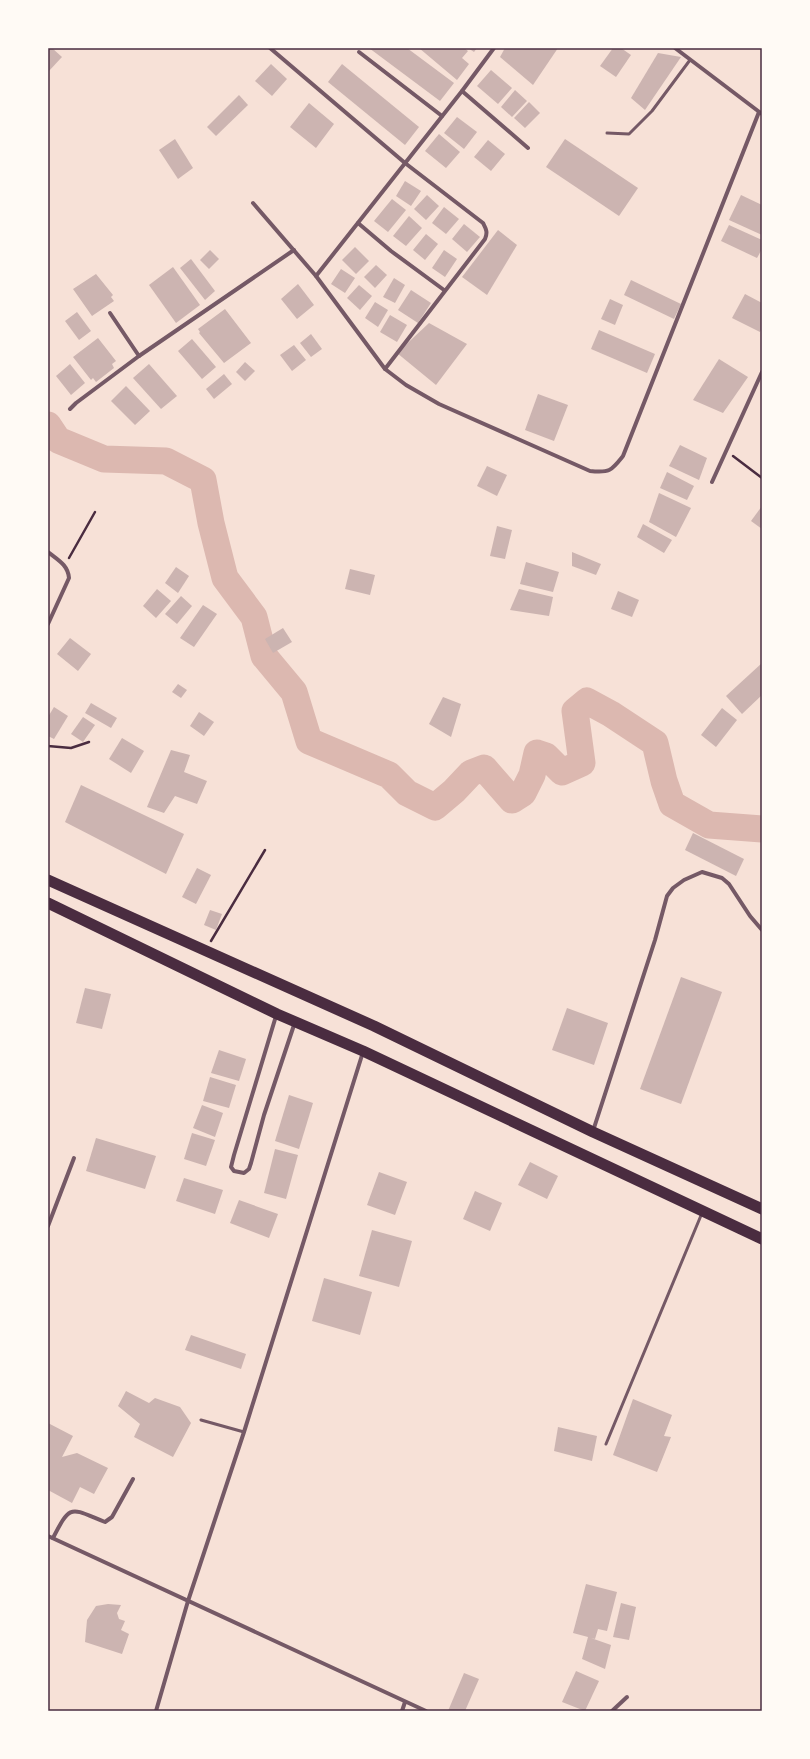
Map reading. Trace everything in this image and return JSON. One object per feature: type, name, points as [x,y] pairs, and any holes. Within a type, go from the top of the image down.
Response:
[{"type":"highway","points":[[48,880],[374,1026],[593,1132],[762,1209]]},
{"type":"highway","points":[[48,903],[277,1014],[363,1051],[762,1239]]},
{"type":"street","points":[[270,48],[405,163],[483,223],[486,229],[487,234],[485,239],[444,290],[385,369]]},
{"type":"street","points":[[316,276],[462,91],[494,48]]},
{"type":"street","points":[[253,203],[316,276],[385,369],[406,385],[439,404],[590,471],[604,472],[612,470],[624,456],[760,113],[675,48]]},
{"type":"street","points":[[359,52],[442,116]]},
{"type":"street","points":[[462,91],[528,148]]},
{"type":"street","points":[[358,223],[391,251],[444,290]]},
{"type":"street","points":[[70,409],[138,356],[294,250]]},
{"type":"street","points":[[110,313],[138,356]]},
{"type":"street","points":[[712,482],[762,372]]},
{"type":"street","points":[[48,552],[65,566],[68,571],[68,578],[48,624]]},
{"type":"street","points":[[593,1132],[655,940],[667,896],[673,888],[684,880],[702,872],[722,878],[729,884],[750,916],[762,930]]},
{"type":"street","points":[[277,1014],[234,1155],[231,1167],[234,1171],[244,1173],[249,1169],[252,1163],[264,1115],[295,1022]]},
{"type":"street","points":[[156,1711],[188,1601],[244,1432],[363,1051]]},
{"type":"street","points":[[48,1226],[74,1158]]},
{"type":"street","points":[[53,1538],[64,1517],[72,1511],[77,1511],[105,1522],[112,1517],[133,1479]]},
{"type":"street","points":[[48,1536],[426,1711]]},
{"type":"street","points":[[612,1711],[627,1697]]},
{"type":"street","points":[[402,1711],[405,1702]]},
{"type":"lane","points":[[607,133],[629,134],[652,111],[690,60]]},
{"type":"lane","points":[[606,1444],[703,1212]]},
{"type":"lane","points":[[201,1420],[244,1432]]},
{"type":"path","points":[[726,451],[762,478]]},
{"type":"path","points":[[65,566],[95,512]]},
{"type":"path","points":[[48,746],[71,748],[89,742]]},
{"type":"path","points":[[206,950],[265,850]]},
{"type":"building","points":[[48,48],[52,48],[62,57],[48,72]]},
{"type":"building","points":[[369,48],[407,48],[454,83],[440,101]]},
{"type":"building","points":[[419,48],[464,48],[468,51],[462,58],[469,64],[457,80]]},
{"type":"building","points":[[468,48],[477,48],[474,52]]},
{"type":"building","points":[[505,48],[558,48],[533,85],[500,57]]},
{"type":"building","points":[[613,48],[621,48],[631,55],[616,77],[600,66]]},
{"type":"building","points":[[658,53],[681,57],[645,110],[631,98]]},
{"type":"building","points":[[271,64],[287,79],[272,96],[255,81]]},
{"type":"building","points":[[342,64],[419,127],[405,145],[328,82]]},
{"type":"building","points":[[491,70],[512,88],[498,104],[477,86]]},
{"type":"building","points":[[515,90],[527,101],[512,117],[501,107]]},
{"type":"building","points":[[239,95],[248,105],[216,136],[207,127]]},
{"type":"building","points":[[529,102],[540,113],[525,128],[514,118]]},
{"type":"building","points":[[309,103],[334,124],[316,148],[290,127]]},
{"type":"building","points":[[457,117],[477,132],[464,149],[444,133]]},
{"type":"building","points":[[439,134],[460,152],[446,168],[425,151]]},
{"type":"building","points":[[175,139],[193,168],[178,179],[159,150]]},
{"type":"building","points":[[565,139],[638,188],[619,216],[546,167]]},
{"type":"building","points":[[488,140],[505,154],[491,171],[474,157]]},
{"type":"building","points":[[405,181],[421,191],[411,206],[396,196]]},
{"type":"building","points":[[427,195],[439,206],[426,220],[414,209]]},
{"type":"building","points":[[741,195],[762,205],[762,235],[729,220]]},
{"type":"building","points":[[392,199],[406,210],[388,232],[374,221]]},
{"type":"building","points":[[444,207],[459,219],[446,234],[432,223]]},
{"type":"building","points":[[409,216],[422,228],[406,246],[393,236]]},
{"type":"building","points":[[464,224],[480,237],[467,252],[452,239]]},
{"type":"building","points":[[729,225],[762,240],[762,249],[757,258],[721,241]]},
{"type":"building","points":[[498,230],[517,245],[487,295],[462,277]]},
{"type":"building","points":[[426,234],[438,244],[425,260],[413,250]]},
{"type":"building","points":[[355,247],[369,261],[356,274],[342,260]]},
{"type":"building","points":[[210,250],[219,259],[209,269],[200,260]]},
{"type":"building","points":[[444,250],[457,259],[445,277],[432,268]]},
{"type":"building","points":[[191,259],[215,291],[205,300],[180,268]]},
{"type":"building","points":[[376,265],[387,275],[375,288],[364,277]]},
{"type":"building","points":[[173,267],[200,305],[176,323],[149,285]]},
{"type":"building","points":[[341,269],[355,278],[345,293],[331,284]]},
{"type":"building","points":[[96,274],[113,295],[111,297],[114,301],[92,316],[73,289]]},
{"type":"building","points":[[394,278],[405,285],[395,303],[383,297]]},
{"type":"building","points":[[631,280],[681,304],[674,319],[624,295]]},
{"type":"building","points":[[298,284],[314,305],[297,319],[281,299]]},
{"type":"building","points":[[359,285],[372,296],[360,310],[347,298]]},
{"type":"building","points":[[411,290],[431,303],[418,323],[398,310]]},
{"type":"building","points":[[745,294],[762,303],[762,328],[760,332],[732,318]]},
{"type":"building","points":[[610,299],[623,305],[615,325],[601,319]]},
{"type":"building","points":[[375,302],[388,310],[378,327],[365,318]]},
{"type":"building","points":[[225,309],[251,343],[224,363],[199,333],[200,332],[198,329]]},
{"type":"building","points":[[77,312],[91,331],[79,340],[65,321]]},
{"type":"building","points":[[390,315],[407,325],[397,342],[380,332]]},
{"type":"building","points":[[429,323],[467,344],[436,385],[397,353]]},
{"type":"building","points":[[599,330],[655,354],[647,373],[591,349]]},
{"type":"building","points":[[311,334],[322,349],[311,357],[300,343]]},
{"type":"building","points":[[98,338],[116,361],[112,364],[114,368],[96,382],[93,378],[91,380],[73,357]]},
{"type":"building","points":[[192,339],[216,367],[202,379],[178,351]]},
{"type":"building","points":[[294,345],[306,360],[292,371],[280,355]]},
{"type":"building","points":[[719,359],[748,377],[723,413],[693,400]]},
{"type":"building","points":[[245,362],[255,371],[245,381],[236,372]]},
{"type":"building","points":[[70,364],[85,383],[71,395],[56,376]]},
{"type":"building","points":[[149,364],[177,396],[161,409],[133,378]]},
{"type":"building","points":[[224,374],[232,384],[214,399],[206,389]]},
{"type":"building","points":[[126,386],[150,411],[135,425],[111,401]]},
{"type":"building","points":[[538,394],[568,405],[554,441],[525,430]]},
{"type":"building","points":[[680,445],[707,458],[699,480],[669,466]]},
{"type":"building","points":[[487,466],[507,475],[497,496],[477,486]]},
{"type":"building","points":[[667,472],[694,486],[687,500],[660,488]]},
{"type":"building","points":[[659,493],[691,508],[676,537],[649,522]]},
{"type":"building","points":[[762,506],[762,529],[751,521]]},
{"type":"building","points":[[643,524],[672,540],[664,553],[637,537]]},
{"type":"building","points":[[497,526],[512,530],[505,559],[490,556]]},
{"type":"building","points":[[572,552],[601,564],[596,575],[572,566]]},
{"type":"building","points":[[526,562],[559,572],[553,592],[520,584]]},
{"type":"building","points":[[176,567],[189,576],[178,593],[165,583]]},
{"type":"building","points":[[350,569],[375,575],[370,595],[345,589]]},
{"type":"building","points":[[157,589],[171,601],[156,618],[143,606]]},
{"type":"building","points":[[519,589],[553,597],[549,616],[510,610]]},
{"type":"building","points":[[618,591],[639,600],[632,617],[611,609]]},
{"type":"building","points":[[181,596],[192,606],[177,624],[165,614]]},
{"type":"building","points":[[203,605],[217,614],[194,647],[180,638]]},
{"type":"building","points":[[283,628],[292,642],[273,653],[265,639]]},
{"type":"building","points":[[70,638],[91,654],[78,671],[57,654]]},
{"type":"building","points":[[762,663],[762,695],[742,714],[726,696]]},
{"type":"building","points":[[178,684],[187,690],[181,698],[172,692]]},
{"type":"building","points":[[443,697],[461,704],[451,737],[429,724]]},
{"type":"building","points":[[91,703],[117,718],[111,728],[85,713]]},
{"type":"building","points":[[54,707],[68,716],[54,739],[48,736],[48,717]]},
{"type":"building","points":[[722,708],[737,720],[716,747],[701,735]]},
{"type":"building","points":[[199,712],[214,722],[204,736],[190,726]]},
{"type":"building","points":[[83,717],[95,725],[83,742],[71,734]]},
{"type":"building","points":[[122,738],[144,751],[131,773],[109,759]]},
{"type":"building","points":[[171,750],[190,755],[184,772],[207,781],[197,804],[175,796],[164,813],[147,807]]},
{"type":"building","points":[[81,785],[184,834],[166,874],[65,822]]},
{"type":"building","points":[[693,833],[744,859],[736,876],[685,850]]},
{"type":"building","points":[[197,868],[211,875],[196,904],[182,897]]},
{"type":"building","points":[[210,910],[222,914],[216,930],[204,925]]},
{"type":"building","points":[[681,977],[722,992],[681,1104],[640,1089]]},
{"type":"building","points":[[85,988],[111,994],[102,1029],[76,1023]]},
{"type":"building","points":[[567,1008],[608,1023],[594,1065],[552,1050]]},
{"type":"building","points":[[219,1050],[246,1059],[239,1081],[211,1073]]},
{"type":"building","points":[[210,1077],[236,1085],[229,1108],[203,1101]]},
{"type":"building","points":[[289,1095],[313,1103],[299,1149],[275,1141]]},
{"type":"building","points":[[202,1105],[223,1113],[215,1137],[193,1128]]},
{"type":"building","points":[[192,1133],[215,1140],[206,1166],[184,1159]]},
{"type":"building","points":[[96,1138],[156,1156],[145,1189],[86,1171]]},
{"type":"building","points":[[275,1149],[298,1155],[286,1199],[264,1193]]},
{"type":"building","points":[[530,1162],[558,1176],[547,1199],[518,1185]]},
{"type":"building","points":[[379,1172],[407,1182],[395,1215],[367,1205]]},
{"type":"building","points":[[184,1178],[223,1190],[215,1214],[176,1201]]},
{"type":"building","points":[[475,1191],[502,1203],[490,1231],[463,1219]]},
{"type":"building","points":[[239,1200],[278,1214],[269,1238],[230,1223]]},
{"type":"building","points":[[372,1230],[412,1241],[399,1287],[359,1276]]},
{"type":"building","points":[[324,1278],[372,1292],[360,1335],[312,1321]]},
{"type":"building","points":[[191,1335],[246,1354],[241,1369],[185,1350]]},
{"type":"building","points":[[126,1391],[149,1403],[155,1398],[180,1407],[191,1423],[173,1457],[134,1437],[140,1424],[118,1406]]},
{"type":"building","points":[[633,1399],[672,1415],[664,1436],[671,1437],[657,1472],[613,1455]]},
{"type":"building","points":[[48,1423],[73,1436],[62,1457],[77,1453],[108,1468],[94,1494],[80,1487],[72,1503],[48,1490]]},
{"type":"building","points":[[558,1427],[597,1436],[592,1461],[554,1451]]},
{"type":"building","points":[[586,1584],[617,1592],[607,1631],[598,1629],[595,1639],[591,1638],[611,1645],[605,1669],[582,1659],[588,1637],[573,1633]]},
{"type":"building","points":[[621,1603],[636,1607],[629,1640],[613,1637]]},
{"type":"building","points":[[108,1604],[121,1605],[117,1613],[119,1619],[125,1621],[121,1630],[129,1634],[122,1654],[85,1642],[87,1620],[96,1606]]},
{"type":"building","points":[[576,1671],[599,1681],[585,1711],[562,1702]]},
{"type":"building","points":[[464,1673],[479,1679],[465,1711],[448,1711]]},
{"type":"waterway","points":[[48,425],[58,440],[104,459],[166,461],[203,480],[211,523],[225,578],[254,617],[264,656],[294,692],[309,741],[389,775],[407,793],[435,807],[454,791],[471,773],[484,768],[512,800],[523,793],[532,775],[537,753],[546,756],[562,772],[582,763],[575,711],[587,701],[611,714],[655,743],[664,781],[672,804],[709,825],[762,829]]}]
